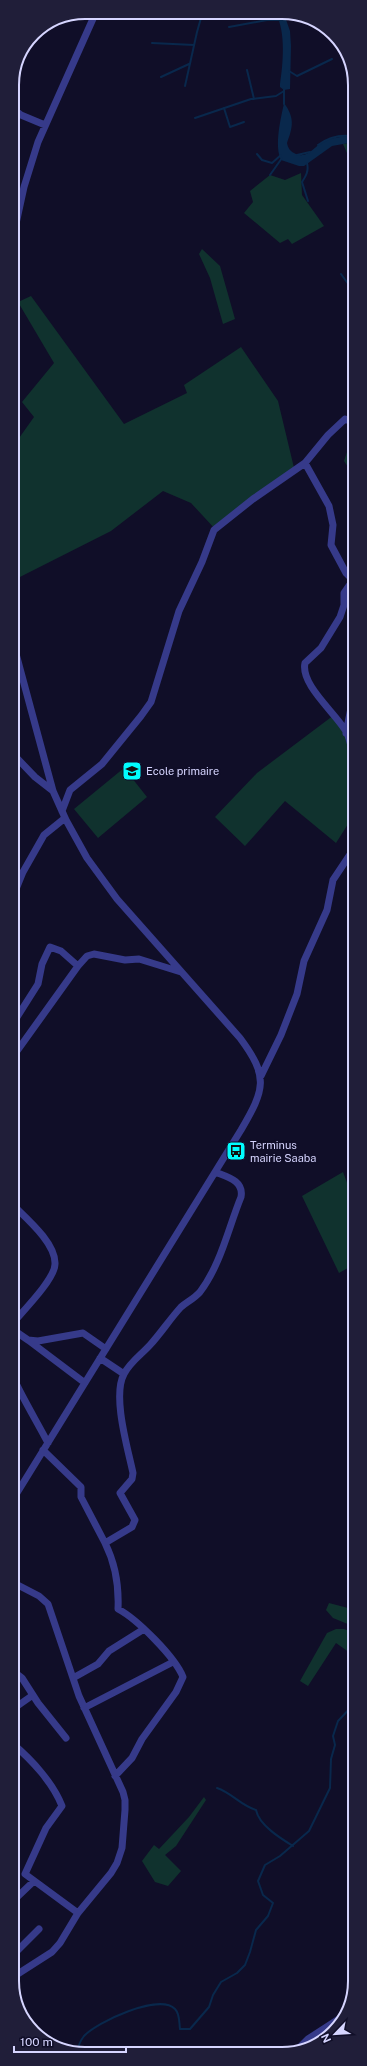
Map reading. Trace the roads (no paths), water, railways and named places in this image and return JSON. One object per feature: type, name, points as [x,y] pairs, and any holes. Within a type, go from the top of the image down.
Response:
[{"type":"street","points":[[19,211],[27,175],[45,125],[93,19]]},
{"type":"street","points":[[19,114],[45,125]]},
{"type":"street","points":[[19,882],[44,835],[63,814],[70,790],[102,764],[151,702],[179,611],[202,562],[214,530],[253,499],[306,462],[328,435],[345,419],[348,420]]},
{"type":"street","points":[[306,462],[329,506],[333,525],[331,545],[348,575]]},
{"type":"street","points":[[348,587],[344,593],[344,605],[340,617],[321,648],[307,659],[304,666],[309,682],[346,733],[348,740]]},
{"type":"street","points":[[19,665],[53,791],[63,814],[100,877],[143,929],[240,1038],[256,1060],[261,1076],[260,1092],[249,1116],[19,1489]]},
{"type":"street","points":[[346,733],[348,720]]},
{"type":"street","points":[[19,760],[35,777],[53,791]]},
{"type":"street","points":[[261,1076],[281,1035],[297,994],[304,961],[327,910],[333,880],[348,858]]},
{"type":"street","points":[[19,1014],[38,984],[42,964],[47,950],[54,947],[61,951],[78,966]]},
{"type":"street","points":[[19,1048],[78,966],[87,956],[94,954],[125,960],[139,959],[183,973]]},
{"type":"street","points":[[105,1543],[132,1527],[135,1520],[120,1493],[132,1479],[134,1473],[120,1401],[124,1374],[182,1306],[199,1294],[216,1265],[241,1197],[242,1188],[239,1183],[215,1172]]},
{"type":"street","points":[[19,1211],[36,1228],[49,1245],[55,1264],[54,1272],[46,1285],[19,1316]]},
{"type":"street","points":[[28,1340],[41,1342],[83,1333],[106,1349]]},
{"type":"street","points":[[19,1334],[85,1383]]},
{"type":"street","points":[[100,1358],[124,1374]]},
{"type":"street","points":[[19,1392],[48,1443]]},
{"type":"street","points":[[43,1450],[81,1487],[81,1497],[112,1559],[118,1595],[118,1609],[131,1616],[144,1629],[182,1674],[183,1681],[149,1727],[132,1758],[115,1776]]},
{"type":"street","points":[[19,1586],[39,1596],[48,1604],[84,1708],[126,1800],[120,1853],[111,1873],[78,1913],[60,1943],[48,1956],[19,1973]]},
{"type":"street","points":[[73,1678],[98,1664],[109,1651],[144,1629]]},
{"type":"street","points":[[84,1708],[173,1662]]},
{"type":"street","points":[[19,1676],[22,1678],[32,1695],[66,1738]]},
{"type":"street","points":[[19,1704],[32,1695]]},
{"type":"street","points":[[19,1750],[47,1781],[62,1806],[46,1828],[25,1872],[27,1877],[78,1913]]},
{"type":"street","points":[[19,1896],[34,1882]]},
{"type":"street","points":[[19,1949],[39,1929]]},
{"type":"street","points":[[303,2044],[315,2034]]},
{"type":"water","points":[[278,19],[286,19],[290,31],[290,89],[284,90],[280,87],[283,48]]},
{"type":"water","points":[[284,103],[290,113],[292,123],[291,132],[287,143],[291,151],[299,155],[307,154],[326,140],[348,135],[348,143],[332,146],[304,166],[299,166],[281,160],[278,147]]},
{"type":"waterway","points":[[185,86],[201,19]]},
{"type":"waterway","points":[[229,27],[279,19]]},
{"type":"waterway","points":[[152,43],[194,45]]},
{"type":"waterway","points":[[289,71],[297,76],[332,59]]},
{"type":"waterway","points":[[161,77],[189,64]]},
{"type":"waterway","points":[[247,70],[254,99]]},
{"type":"waterway","points":[[284,89],[284,104]]},
{"type":"waterway","points":[[195,118],[251,99],[276,96],[284,91]]},
{"type":"waterway","points":[[224,108],[230,127],[244,122]]},
{"type":"waterway","points":[[318,145],[325,140],[340,136],[348,136]]},
{"type":"waterway","points":[[297,155],[310,152]]},
{"type":"waterway","points":[[257,154],[262,160],[272,163],[281,155]]},
{"type":"waterway","points":[[270,175],[282,158]]},
{"type":"waterway","points":[[307,163],[307,173],[302,182],[308,201]]},
{"type":"waterway","points":[[341,274],[348,284]]},
{"type":"waterway","points":[[79,2047],[84,2036],[101,2024],[128,2011],[156,2004],[167,2005],[175,2009],[179,2016],[180,2029],[190,2029],[209,2007],[213,1995],[221,1982],[237,1973],[245,1965],[256,1930],[268,1916],[273,1903],[263,1895],[258,1881],[265,1865],[280,1856],[309,1831],[330,1788],[331,1759],[335,1745],[333,1736],[338,1721],[348,1710]]},
{"type":"waterway","points":[[217,1788],[250,1808],[256,1810],[261,1821],[266,1826],[276,1835],[293,1846]]},
{"type":"place","name":"Ecole primaire","points":[[132,771]]},
{"type":"place","name":"Terminus mairie Saaba","points":[[236,1151]]}]
